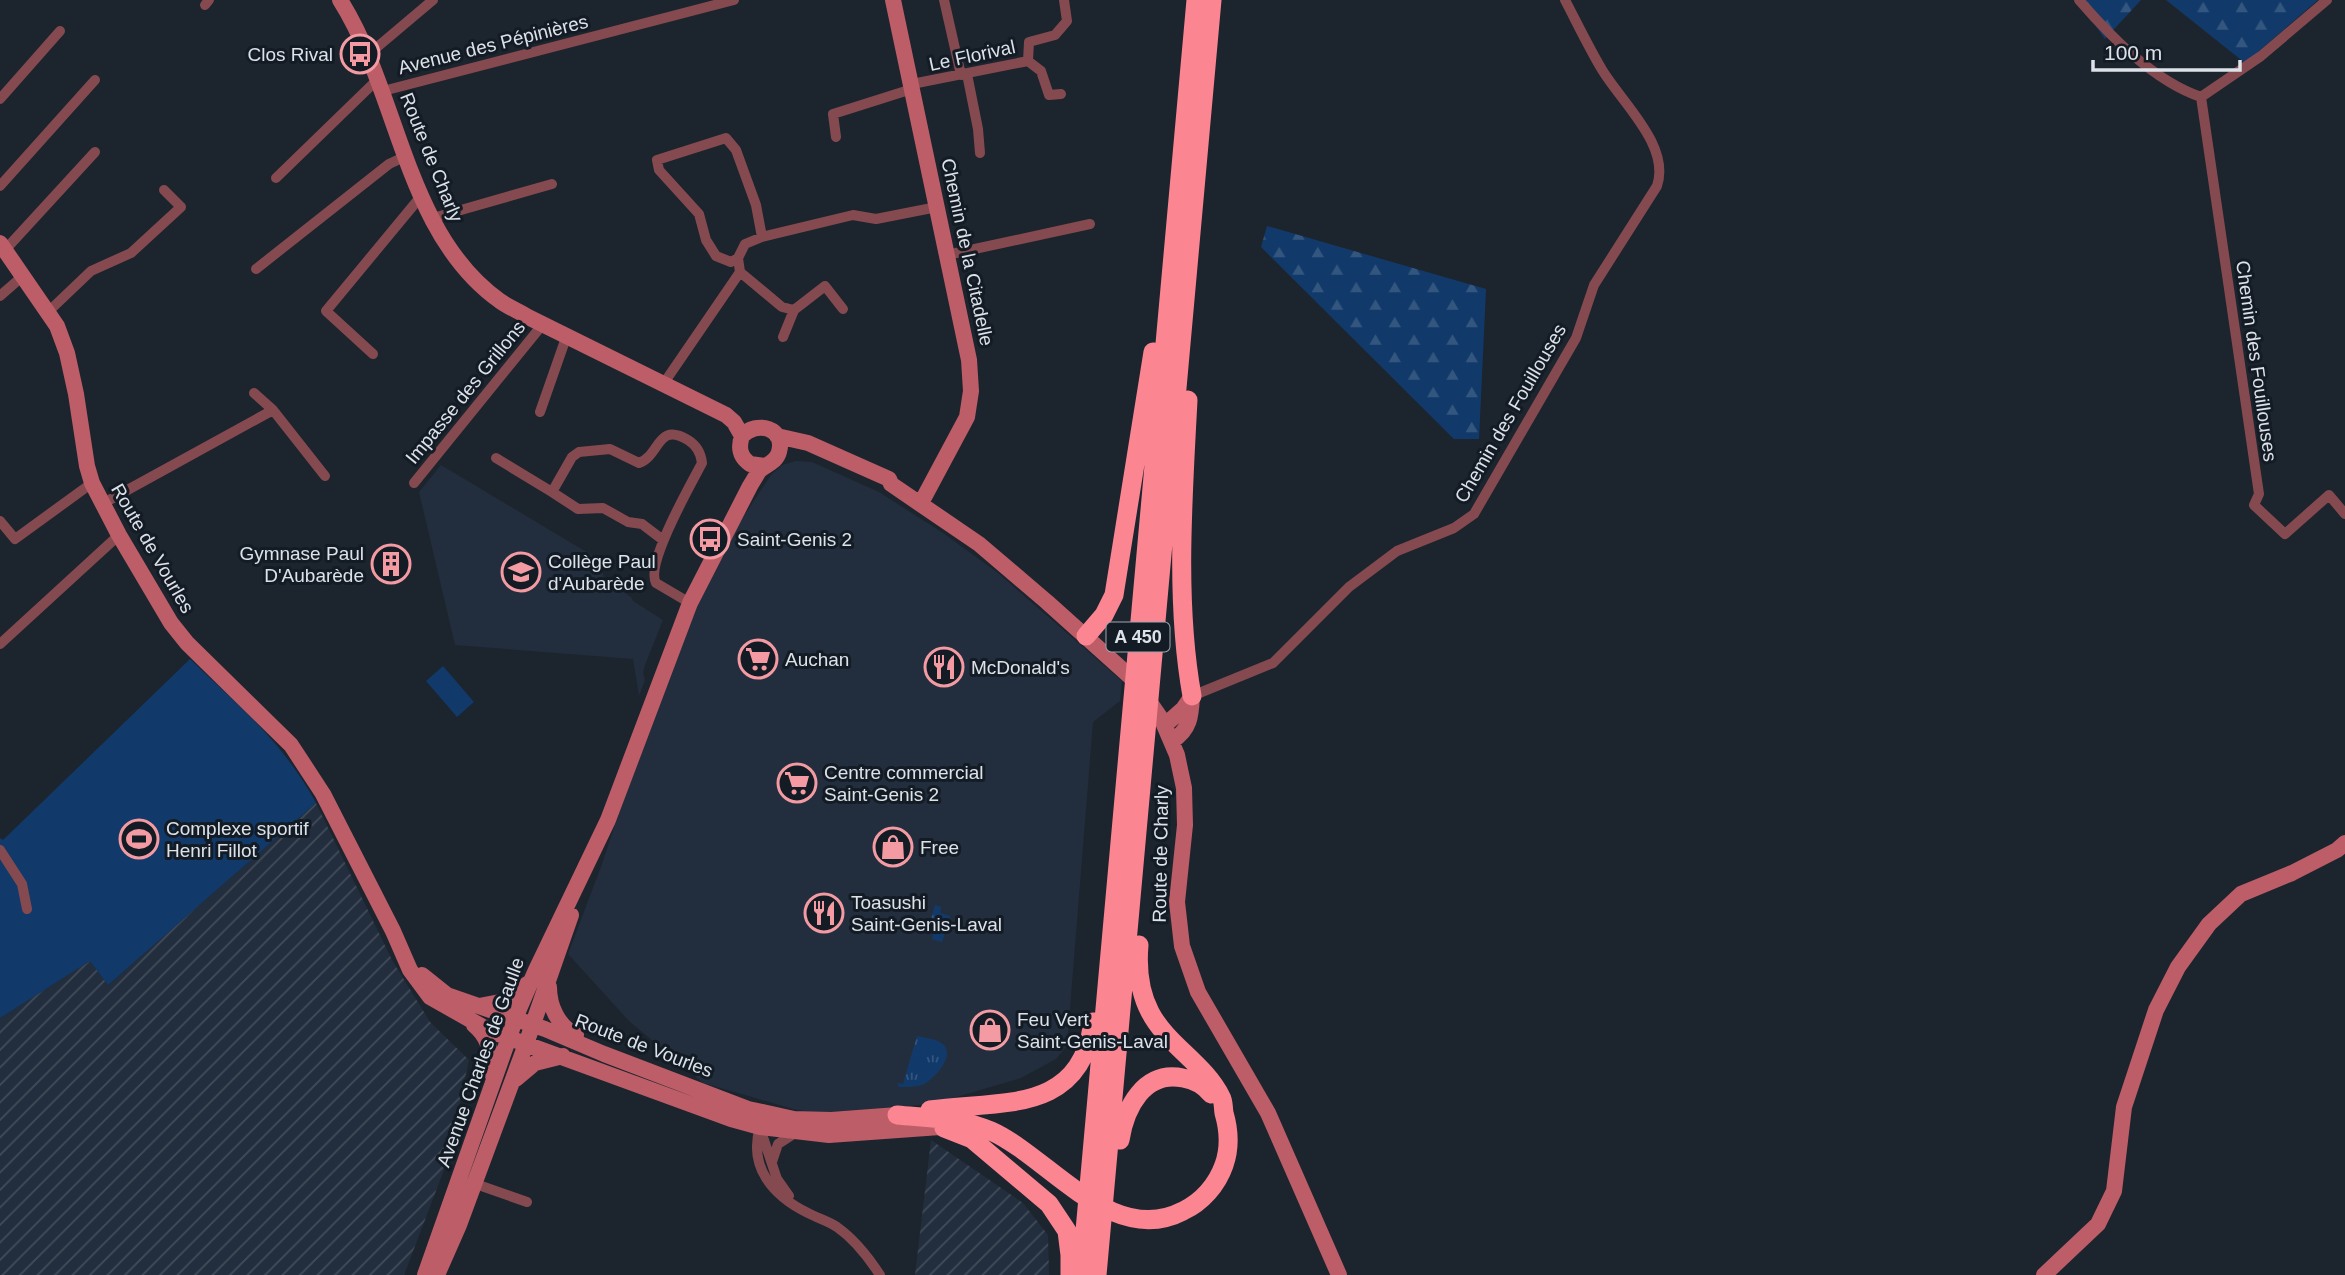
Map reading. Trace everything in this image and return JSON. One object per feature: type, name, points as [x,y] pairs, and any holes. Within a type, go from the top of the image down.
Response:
[{"type":"highway","name":"A 450","points":[[1081,1275],[1196,0]]},
{"type":"highway","name":"A 450","points":[[1097,1275],[1212,0]]},
{"type":"highway","points":[[1188,270],[1196,282],[1187,418],[1183,554],[1184,640],[1192,696]]},
{"type":"highway","points":[[1086,636],[1104,615],[1114,595],[1160,306],[1170,293]]},
{"type":"highway","points":[[897,1115],[991,1131],[1011,1142],[1069,1186],[1105,1209],[1133,1218],[1147,1220],[1170,1216],[1191,1207],[1203,1198],[1222,1171],[1227,1156],[1227,1123],[1223,1100],[1213,1084],[1159,1027],[1143,996],[1138,961],[1143,856],[1136,843]]},
{"type":"highway","points":[[897,1115],[1033,1098],[1052,1091],[1066,1081],[1085,1055],[1090,1041],[1105,923],[1114,909]]},
{"type":"highway","points":[[1100,1237],[1109,1229],[1124,1124],[1140,1091],[1158,1079],[1177,1076],[1199,1083],[1223,1108]]},
{"type":"highway","points":[[946,1124],[972,1139],[1049,1204],[1067,1231],[1070,1275]]},
{"type":"street","name":"Route de Charly","points":[[340,0],[369,54],[406,156],[433,218],[456,258],[476,280],[500,301],[543,324],[664,383],[700,393],[730,408],[748,432]]},
{"type":"street","points":[[369,54],[433,0]]},
{"type":"street","name":"Avenue des Pépinières","points":[[380,85],[734,0]]},
{"type":"street","name":"Chemin de la Citadelle","points":[[893,0],[969,360],[971,391],[967,417],[921,503]]},
{"type":"street","points":[[944,0],[978,130],[980,153]]},
{"type":"street","points":[[1028,61],[1029,42],[1055,34],[1067,20],[1064,0]]},
{"type":"street","name":"Chemin des Fouillouses","points":[[1192,696],[1273,663],[1349,587],[1397,551],[1454,528],[1474,514],[1576,338],[1594,285],[1657,187],[1661,169],[1653,143],[1601,69],[1565,0]]},
{"type":"street","points":[[2079,0],[2110,36],[2180,90],[2201,97],[2261,56],[2327,0]]},
{"type":"street","points":[[0,99],[60,32]]},
{"type":"street","name":"Le Florival","points":[[835,138],[833,114],[912,86],[1028,61],[1041,71],[1049,95],[1061,94]]},
{"type":"street","points":[[0,186],[95,80]]},
{"type":"street","points":[[276,178],[380,85]]},
{"type":"street","name":"Chemin des Fouillouses","points":[[2201,97],[2259,494],[2254,505],[2286,534],[2329,495],[2345,514]]},
{"type":"street","points":[[738,258],[731,261],[716,256],[706,240],[699,214],[659,170],[657,160],[726,138],[736,150],[756,205],[762,237]]},
{"type":"street","points":[[3,247],[95,152]]},
{"type":"street","points":[[256,269],[389,164],[406,156]]},
{"type":"street","points":[[433,218],[552,184]]},
{"type":"street","points":[[48,312],[92,271],[131,253],[181,207],[164,190]]},
{"type":"street","points":[[373,354],[326,311],[422,195]]},
{"type":"street","points":[[794,310],[782,307],[740,272],[738,258],[745,244],[762,237],[853,215],[876,219],[937,207]]},
{"type":"street","points":[[947,255],[1090,224]]},
{"type":"street","name":"Route de Vourles","points":[[3,247],[57,326],[67,353],[92,483],[119,535],[170,623],[187,643],[276,729],[304,762],[400,946],[424,978],[471,1012],[521,1031],[564,1056],[709,1111],[760,1127]]},
{"type":"street","points":[[664,383],[740,272]]},
{"type":"street","points":[[0,296],[24,275]]},
{"type":"street","points":[[783,337],[794,310],[825,286],[843,309]]},
{"type":"street","name":"Impasse des Grillons","points":[[414,483],[543,324]]},
{"type":"street","points":[[540,412],[567,335]]},
{"type":"street","points":[[254,393],[273,410],[325,476]]},
{"type":"street","points":[[102,504],[273,410]]},
{"type":"street","points":[[767,428],[777,436],[780,447],[771,462],[755,467],[745,461],[740,449],[748,432],[767,428]]},
{"type":"street","points":[[552,492],[572,457],[579,452],[610,449],[639,463],[648,458],[663,437],[669,434],[687,439],[701,454],[702,463],[663,540],[653,579],[686,601]]},
{"type":"street","name":"Route de Charly","points":[[777,436],[808,443],[889,479],[891,484],[979,544],[1117,663],[1143,691],[1172,741],[1184,788],[1185,825],[1177,902],[1182,946],[1198,992],[1268,1113],[1339,1275]]},
{"type":"street","name":"Route de Charly","points":[[771,462],[791,451],[807,452],[884,486],[891,484]]},
{"type":"street","points":[[496,458],[578,509],[603,508],[628,522],[642,524],[663,540]]},
{"type":"street","name":"Avenue Charles de Gaulle","points":[[536,970],[608,820],[686,601],[742,486],[745,461]]},
{"type":"street","name":"Avenue Charles de Gaulle","points":[[686,601],[750,486],[771,462]]},
{"type":"street","points":[[0,521],[15,538],[92,483]]},
{"type":"street","points":[[0,644],[119,535]]},
{"type":"street","points":[[1163,722],[1183,709],[1192,696]]},
{"type":"street","points":[[1172,741],[1181,736],[1188,726],[1192,696]]},
{"type":"street","points":[[2045,1275],[2098,1224],[2114,1191],[2124,1107],[2156,1010],[2178,967],[2209,924],[2241,894],[2292,873],[2337,850],[2345,843]]},
{"type":"street","points":[[0,850],[22,884],[27,909]]},
{"type":"street","name":"Avenue Charles de Gaulle","points":[[437,1275],[492,1085],[549,981],[585,869]]},
{"type":"street","points":[[492,1085],[493,1064],[488,1045],[471,1012],[511,997],[523,988],[536,970]]},
{"type":"street","points":[[498,1116],[500,1086],[534,992],[536,970]]},
{"type":"street","points":[[549,981],[551,1004],[564,1027],[604,1055]]},
{"type":"street","name":"Route de Vourles","points":[[521,1031],[571,1039],[604,1055],[748,1109],[830,1135],[946,1124]]},
{"type":"street","name":"Avenue Charles de Gaulle","points":[[425,1275],[498,1116],[508,1090],[521,1031]]},
{"type":"street","points":[[508,1090],[529,1066],[564,1056]]},
{"type":"street","points":[[697,1089],[709,1111]]},
{"type":"street","points":[[748,1109],[760,1127],[777,1179],[797,1206]]},
{"type":"street","name":"Route de Vourles","points":[[795,1125],[897,1115]]},
{"type":"street","points":[[772,1165],[778,1143],[795,1125],[776,1119],[760,1127],[756,1142],[756,1158],[771,1186],[782,1197],[838,1228],[862,1251],[880,1275]]},
{"type":"street","points":[[466,1181],[527,1202]]},
{"type":"shaded area","points":[[796,461],[812,462],[879,492],[943,533],[998,573],[1122,681],[1120,701],[1093,722],[1067,1046],[1056,1059],[1021,1078],[932,1104],[818,1113],[793,1109],[703,1083],[629,1021],[568,954],[602,864],[668,666],[732,534],[771,475],[782,465]]},
{"type":"shaded area","name":"Collège Paul d'Aubarède","points":[[441,465],[600,560],[606,587],[612,585],[663,620],[645,665],[645,680],[639,696],[633,659],[455,645],[419,492]]},
{"type":"shaded area","points":[[316,803],[392,960],[430,1022],[469,1060],[447,1162],[404,1275],[0,1275],[0,1018],[90,961],[108,985]]},
{"type":"shaded area","points":[[931,1140],[1023,1203],[1048,1235],[1049,1275],[915,1275]]},
{"type":"green space","points":[[2077,0],[2141,0],[2105,39]]},
{"type":"green space","points":[[2166,0],[2318,0],[2245,63]]},
{"type":"green space","points":[[1267,226],[1486,289],[1479,439],[1454,439],[1261,247]]},
{"type":"green space","name":"Complexe sportif Henri Fillot","points":[[190,659],[275,743],[316,803],[108,985],[90,961],[0,1018],[0,838],[3,840]]},
{"type":"green space","points":[[443,666],[474,702],[457,717],[426,681]]},
{"type":"green space","points":[[935,905],[941,907],[940,913],[950,916],[942,942],[932,939],[933,933],[927,931]]},
{"type":"green space","points":[[917,1036],[944,1045],[947,1050],[945,1062],[932,1078],[922,1085],[899,1087],[897,1083],[903,1084]]},
{"type":"place","name":"Clos Rival","points":[[360,54]]},
{"type":"place","name":"Saint-Genis 2","points":[[710,539]]},
{"type":"place","name":"Gymnase Paul D'Aubarède","points":[[391,564]]},
{"type":"place","name":"Collège Paul d'Aubarède","points":[[521,572]]},
{"type":"place","name":"Auchan","points":[[758,659]]},
{"type":"place","name":"McDonald's","points":[[944,667]]},
{"type":"place","name":"Centre commercial Saint-Genis 2","points":[[797,783]]},
{"type":"place","name":"Complexe sportif Henri Fillot","points":[[139,839]]},
{"type":"place","name":"Free","points":[[893,847]]},
{"type":"place","name":"Toasushi Saint-Genis-Laval","points":[[824,913]]},
{"type":"place","name":"Feu Vert Saint-Genis-Laval","points":[[990,1030]]}]
